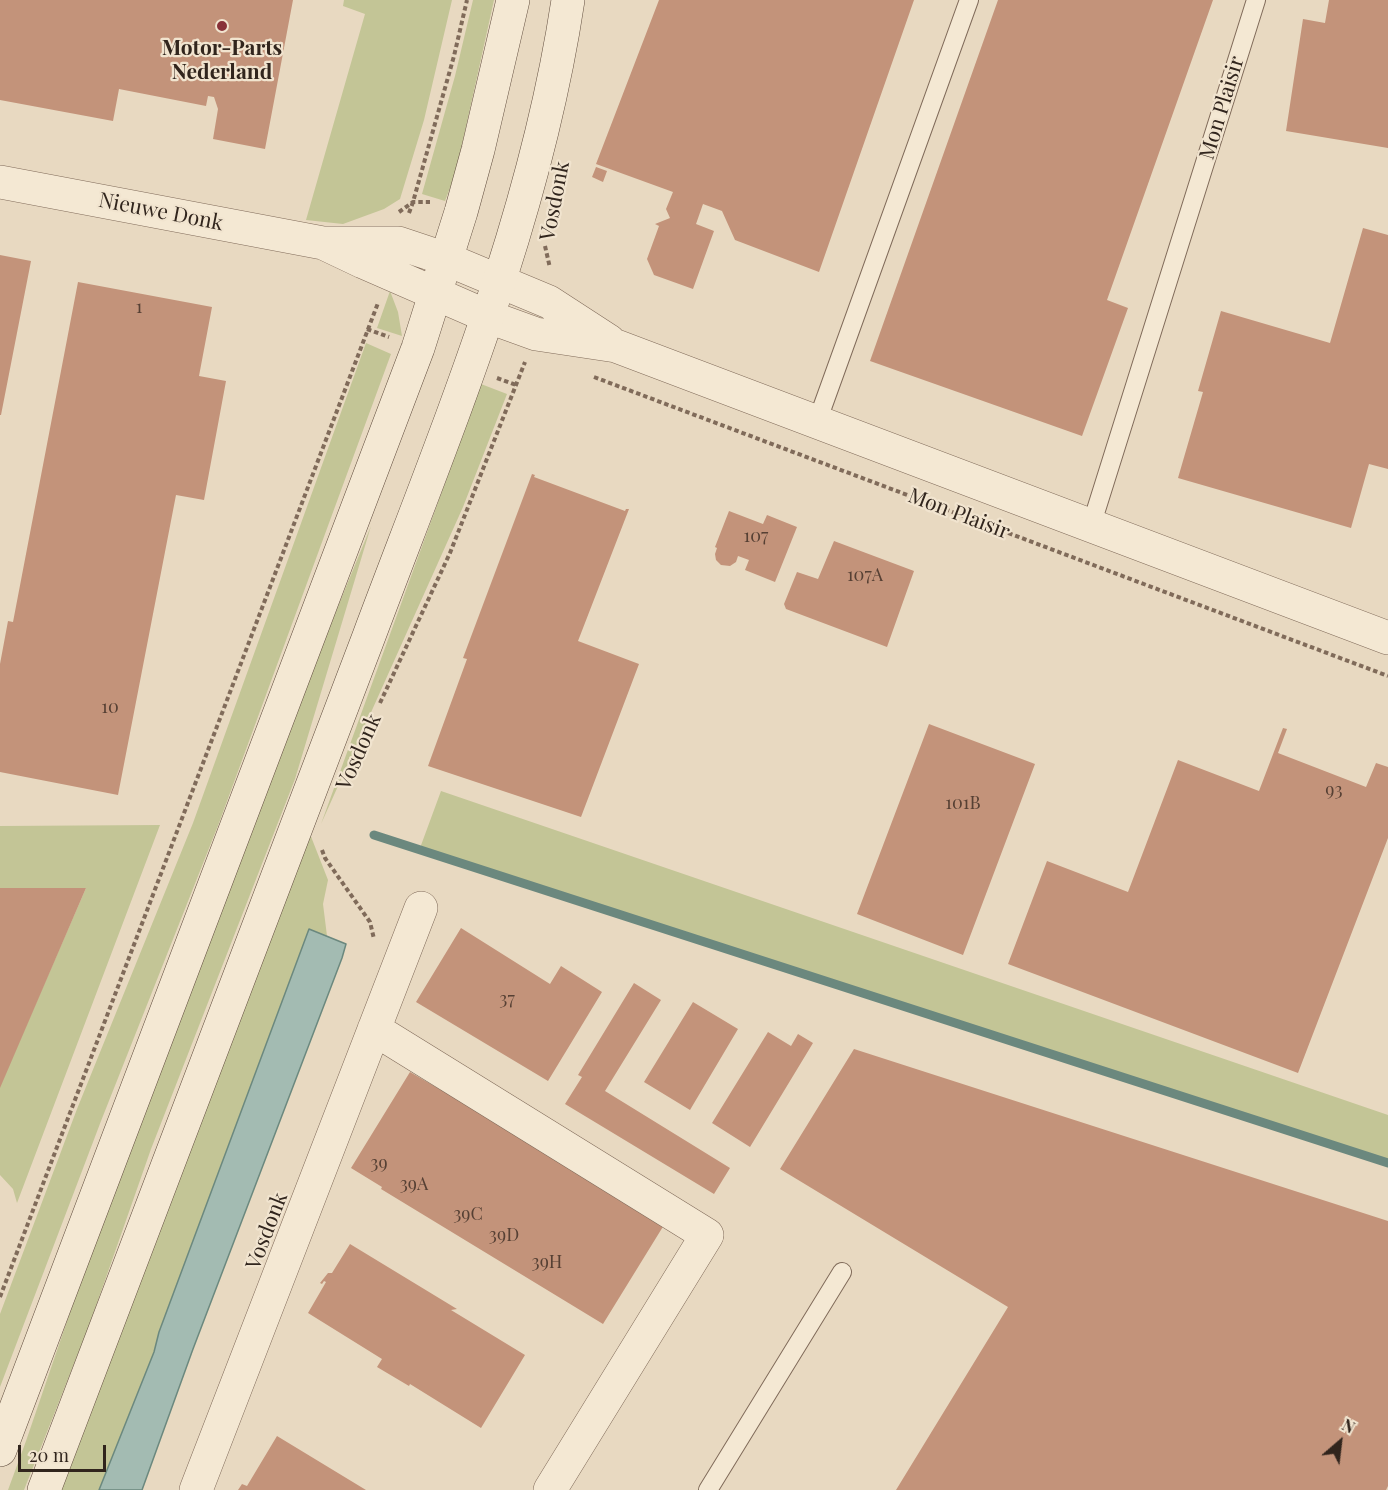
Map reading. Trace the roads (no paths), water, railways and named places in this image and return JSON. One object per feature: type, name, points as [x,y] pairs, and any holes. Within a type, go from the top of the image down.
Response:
[{"type":"main road","points":[[0,1450],[418,348],[478,150],[513,0]]},
{"type":"main road","name":"Vosdonk","points":[[44,1490],[489,317],[516,228],[552,91],[568,0]]},
{"type":"main road","name":"Nieuwe Donk","points":[[0,182],[393,258],[446,259],[500,280]]},
{"type":"main road","name":"Nieuwe Donk","points":[[393,258],[436,294],[489,317]]},
{"type":"main road","name":"Mon Plaisir","points":[[500,280],[549,302],[616,346]]},
{"type":"main road","name":"Mon Plaisir","points":[[489,317],[536,334],[616,346],[1388,638]]},
{"type":"main road","name":"Vosdonk","points":[[196,1490],[421,908]]},
{"type":"main road","points":[[374,1029],[707,1235],[550,1490]]},
{"type":"lane","points":[[817,422],[969,0]]},
{"type":"lane","name":"Mon Plaisir","points":[[1090,526],[1256,0]]},
{"type":"lane","points":[[708,1490],[842,1272]]},
{"type":"waterway","points":[[374,835],[1388,1163]]},
{"type":"place","name":"Motor-Parts Nederland","points":[[222,26]]}]
